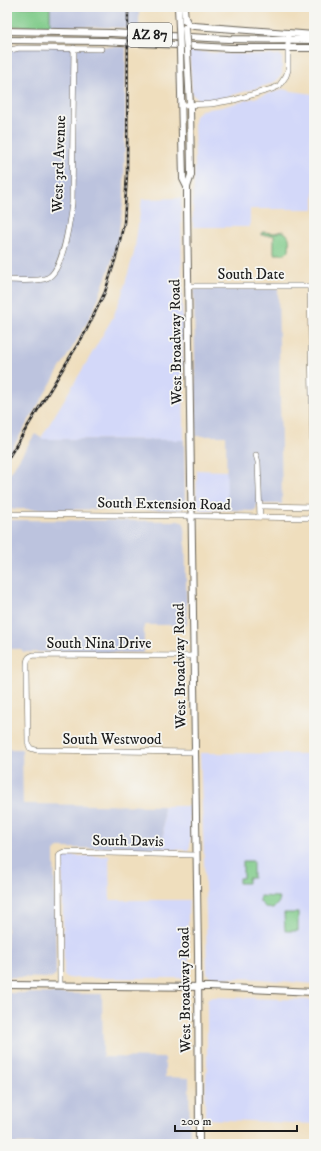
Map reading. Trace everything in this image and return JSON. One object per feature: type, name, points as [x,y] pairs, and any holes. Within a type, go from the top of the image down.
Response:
[{"type":"main road","name":"West Broadway Road","points":[[178,7],[182,28],[184,179],[187,187]]},
{"type":"main road","name":"West Broadway Road","points":[[182,28],[185,18],[184,7]]},
{"type":"main road","points":[[185,18],[188,24],[194,26],[288,36],[314,35]]},
{"type":"main road","name":"AZ 87","points":[[7,31],[79,32],[228,39],[288,36],[314,40]]},
{"type":"main road","name":"AZ 87","points":[[7,40],[103,41],[230,48],[314,48]]},
{"type":"main road","name":"West Broadway Road","points":[[183,51],[190,105],[191,175],[187,187],[199,1144]]},
{"type":"main road","points":[[7,985],[198,987],[314,992]]},
{"type":"street","points":[[182,105],[211,104],[234,100],[279,86],[288,70],[288,36]]},
{"type":"street","points":[[7,51],[18,48],[101,49]]},
{"type":"street","name":"West 3rd Avenue","points":[[7,280],[46,279],[56,269],[60,259],[67,233],[72,203],[74,48]]},
{"type":"street","name":"South Date","points":[[188,286],[312,286]]},
{"type":"street","points":[[260,506],[314,508],[312,286]]},
{"type":"street","points":[[256,455],[258,462],[260,517]]},
{"type":"street","name":"South Extension Road","points":[[7,512],[13,514],[314,518]]},
{"type":"street","name":"South Extension Road","points":[[7,516],[13,514]]},
{"type":"street","name":"South Nina Drive","points":[[30,748],[28,743],[27,697],[28,659],[30,656],[193,656]]},
{"type":"street","name":"South Westwood","points":[[30,748],[36,750],[194,752]]},
{"type":"street","name":"South Davis","points":[[60,986],[60,854],[64,852],[196,855]]},
{"type":"shaded area","points":[[50,7],[105,7],[107,9],[120,9],[120,7],[139,7],[139,26],[143,26],[142,49],[126,47],[126,28],[77,26],[50,27]]},
{"type":"shaded area","points":[[7,44],[12,44],[13,46],[53,45],[126,47],[124,198],[117,243],[111,264],[87,323],[7,457]]},
{"type":"shaded area","points":[[189,51],[230,54],[279,54],[282,58],[282,73],[276,81],[267,85],[219,99],[202,100],[193,95],[192,92]]},
{"type":"shaded area","points":[[282,89],[313,94],[312,152],[314,153],[314,209],[250,209],[250,227],[193,227],[195,116],[201,110],[222,107]]},
{"type":"shaded area","points":[[181,198],[184,440],[41,438],[113,317],[121,297],[134,253],[142,199]]},
{"type":"shaded area","points":[[198,288],[278,288],[282,504],[257,504],[256,510],[252,511],[227,510],[226,436],[196,436],[194,290]]},
{"type":"shaded area","points":[[35,434],[43,439],[184,440],[184,508],[179,510],[7,509],[7,478]]},
{"type":"shaded area","points":[[197,470],[227,471],[227,510],[198,509],[196,506]]},
{"type":"shaded area","points":[[7,520],[183,522],[185,527],[187,625],[144,625],[144,653],[24,652],[21,649],[7,649]]},
{"type":"shaded area","points":[[7,749],[22,749],[23,804],[163,806],[164,849],[59,848],[55,850],[56,974],[53,978],[7,977]]},
{"type":"shaded area","points":[[200,753],[314,754],[314,984],[260,979],[210,977],[207,973]]},
{"type":"shaded area","points":[[163,806],[190,806],[190,846],[188,850],[164,849]]},
{"type":"shaded area","points":[[68,856],[109,856],[110,900],[189,900],[189,973],[187,978],[68,978],[64,975],[62,863],[63,858]]},
{"type":"shaded area","points":[[7,993],[102,994],[103,1057],[165,1058],[165,1077],[189,1078],[190,1144],[7,1144]]},
{"type":"shaded area","points":[[212,997],[314,1000],[314,1124],[205,1119],[207,1002],[208,999]]},
{"type":"green space","points":[[7,7],[50,7],[50,27],[7,26]]},
{"type":"green space","points":[[282,231],[289,237],[289,251],[284,254],[274,254],[274,235],[262,235],[262,232],[275,233]]},
{"type":"green space","points":[[243,861],[253,861],[253,878],[248,878],[248,883],[239,883],[239,878],[243,878]]},
{"type":"green space","points":[[260,896],[278,897],[279,902],[273,909],[266,908],[260,902]]},
{"type":"green space","points":[[284,913],[298,913],[298,931],[285,931]]},
{"type":"railway","points":[[7,460],[86,331],[105,292],[116,257],[124,223],[127,174],[128,7]]}]
